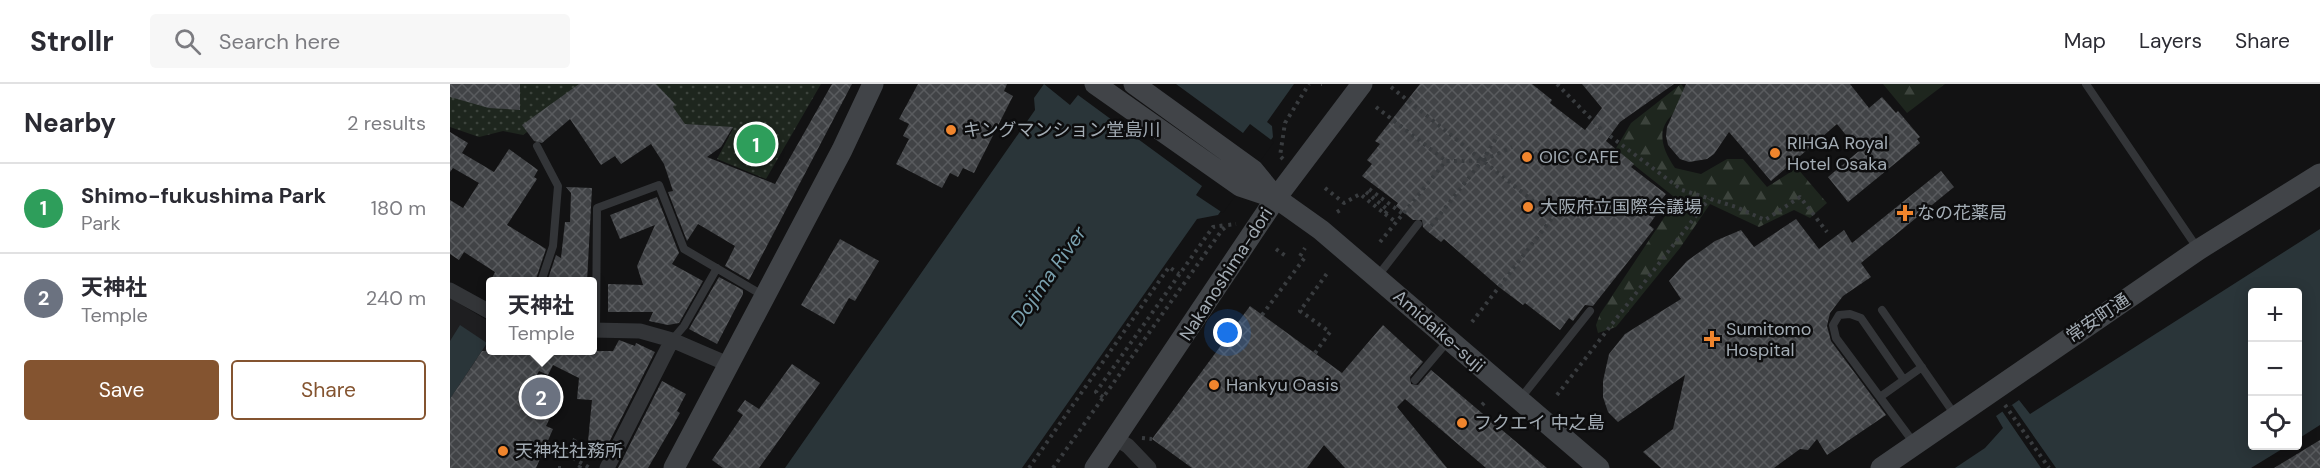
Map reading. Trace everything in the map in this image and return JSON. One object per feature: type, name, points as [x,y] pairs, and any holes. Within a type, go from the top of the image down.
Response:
[{"type":"street","points":[[674,468],[730,365],[873,84]]},
{"type":"street","name":"Amidaike-suji","points":[[1095,84],[1246,178],[1321,230],[1599,468]]},
{"type":"street","name":"Amidaike-suji","points":[[1134,84],[1246,178]]},
{"type":"street","name":"Nakanoshima-dori","points":[[1095,468],[1276,198],[1362,84]]},
{"type":"street","name":"常安町通","points":[[1881,468],[2198,250],[2320,174]]},
{"type":"street","points":[[450,290],[486,310]]},
{"type":"street","points":[[597,330],[640,331],[672,340],[730,365]]},
{"type":"street","points":[[607,468],[672,340]]},
{"type":"street","points":[[1115,438],[1128,446],[1149,468]]},
{"type":"lane","points":[[2086,84],[2198,250]]},
{"type":"lane","points":[[537,146],[558,186],[553,246],[543,277]]},
{"type":"lane","points":[[595,277],[597,208],[659,185],[684,249],[765,297]]},
{"type":"lane","points":[[1376,277],[1418,224]]},
{"type":"lane","points":[[672,340],[684,326],[717,268]]},
{"type":"lane","points":[[1882,310],[1956,416]]},
{"type":"lane","points":[[1519,400],[1590,311]]},
{"type":"lane","points":[[1904,380],[1861,318],[1850,314],[1839,315],[1833,325],[1836,338],[1915,444]]},
{"type":"lane","points":[[1415,380],[1449,340]]},
{"type":"lane","points":[[1880,397],[1922,367]]},
{"type":"path","points":[[1280,156],[1285,123],[1309,84]]},
{"type":"path","points":[[1557,84],[1603,131]]},
{"type":"path","points":[[1391,87],[1553,217],[1472,322]]},
{"type":"path","points":[[1376,107],[1446,161],[1482,161],[1512,147]]},
{"type":"path","points":[[1427,231],[1482,161],[1498,135]]},
{"type":"path","points":[[1610,136],[1682,190],[1736,207],[1765,220],[1800,197],[1827,232]]},
{"type":"path","points":[[1380,242],[1446,161]]},
{"type":"path","points":[[1325,188],[1344,203],[1360,194],[1396,222]]},
{"type":"path","points":[[1385,214],[1388,210],[1366,192],[1369,189],[1403,214]]},
{"type":"path","points":[[1557,395],[1709,199]]},
{"type":"path","points":[[1337,212],[1342,209]]},
{"type":"path","points":[[1102,397],[1096,392],[1213,227],[1239,223]]},
{"type":"path","points":[[1053,468],[1221,230],[1228,225]]},
{"type":"path","points":[[1300,256],[1305,248]]},
{"type":"path","points":[[1276,249],[1287,257]]},
{"type":"path","points":[[1262,315],[1306,256]]},
{"type":"path","points":[[1029,468],[1169,267],[1179,274]]},
{"type":"path","points":[[1315,353],[1330,332],[1300,311],[1328,272]]},
{"type":"path","points":[[2008,408],[2049,468]]},
{"type":"path","points":[[567,454],[575,439]]},
{"type":"path","points":[[547,443],[591,468]]},
{"type":"path","points":[[579,468],[582,463]]},
{"type":"shaded area","points":[[450,298],[486,320],[486,355],[509,355],[468,445],[450,468]]},
{"type":"green space","points":[[450,84],[591,84],[523,135],[503,131],[479,137],[450,127]]},
{"type":"green space","points":[[645,84],[821,84],[766,179],[717,159],[733,129],[682,125]]},
{"type":"green space","points":[[1681,84],[1694,101],[1667,121],[1662,137],[1668,157],[1675,168],[1701,174],[1727,159],[1743,159],[1767,187],[1797,168],[1827,203],[1810,218],[1794,210],[1759,227],[1710,204],[1680,248],[1616,327],[1598,333],[1596,325],[1600,314],[1671,207],[1673,196],[1615,150],[1631,123]]},
{"type":"green space","points":[[1883,84],[1945,84],[1907,113]]},
{"type":"water","name":"Dojima River","points":[[1044,84],[1294,84],[1267,122],[1272,126],[1273,137],[1218,215],[1197,219],[1022,468],[785,468],[1035,110],[1034,98]]},
{"type":"water","points":[[2320,229],[2320,425],[2302,436],[2302,288],[2248,288],[2248,450],[2280,450],[2251,468],[1955,468],[1985,448],[2003,428],[1996,416],[2019,400],[2030,414]]},
{"type":"water","points":[[460,325],[486,345],[450,399],[450,341]]},
{"type":"pier","points":[[1044,84],[1176,84],[1243,133],[1250,124],[1274,142],[1223,213],[1196,195],[1202,186],[1078,95],[1070,105]]},
{"type":"pier","points":[[2012,405],[2056,468],[2041,468],[2002,411]]},
{"type":"building","points":[[450,84],[520,84],[520,110],[489,108],[450,97]]},
{"type":"building","points":[[579,84],[656,84],[675,104],[673,107],[685,124],[733,127],[721,147],[707,157],[775,184],[832,84],[852,84],[749,280],[725,266],[735,246],[698,224],[687,241],[668,192],[673,191],[664,164],[651,144],[621,164],[615,156],[601,165],[570,119],[542,143],[534,141],[522,125]]},
{"type":"building","name":"キングマンション堂島川","points":[[918,84],[1007,84],[1004,91],[1013,96],[974,173],[963,168],[958,177],[950,173],[942,188],[896,164],[909,139],[903,136],[909,124],[899,119]]},
{"type":"building","name":"大阪府立国際会議場","points":[[1420,84],[1532,84],[1552,100],[1550,103],[1585,130],[1602,108],[1582,84],[1674,84],[1620,122],[1606,141],[1634,164],[1631,167],[1666,194],[1657,205],[1661,208],[1649,225],[1654,229],[1593,306],[1585,305],[1573,321],[1569,318],[1560,330],[1525,303],[1523,305],[1499,287],[1444,239],[1441,242],[1423,227],[1422,220],[1413,220],[1396,206],[1398,203],[1362,176],[1372,164],[1367,160],[1380,144],[1375,141]]},
{"type":"building","points":[[1686,84],[1850,84],[1869,108],[1882,97],[1896,113],[1898,111],[1920,137],[1917,139],[1920,143],[1848,202],[1828,177],[1859,151],[1837,124],[1771,181],[1729,132],[1714,154],[1707,159],[1689,162],[1680,159],[1668,145],[1666,136],[1667,127]]},
{"type":"building","points":[[450,132],[468,143],[462,153],[494,172],[509,149],[538,170],[534,177],[537,179],[507,225],[546,249],[537,277],[492,277],[495,272],[464,252],[459,260],[450,254],[450,200],[463,208],[479,183],[453,168],[450,172]]},
{"type":"building","name":"Sumitomo Hospital","points":[[1941,171],[1954,187],[1861,263],[1871,277],[1843,296],[1830,313],[1827,326],[1831,341],[1886,415],[1827,455],[1817,439],[1808,450],[1800,449],[1774,468],[1661,468],[1643,452],[1673,429],[1685,375],[1618,422],[1608,412],[1603,397],[1603,381],[1609,354],[1625,334],[1681,299],[1669,281],[1687,261],[1715,241],[1741,230],[1754,247],[1796,219],[1819,249],[1844,230],[1852,243]]},
{"type":"building","points":[[566,187],[592,188],[587,277],[549,277],[556,255],[561,258],[565,222],[570,222],[571,193]]},
{"type":"building","points":[[657,197],[679,253],[672,264],[703,281],[679,323],[668,325],[649,321],[653,312],[608,312],[608,284],[643,285],[637,266],[655,225],[620,239],[610,215]]},
{"type":"building","points":[[840,239],[879,261],[855,301],[849,298],[834,324],[801,305]]},
{"type":"building","points":[[719,277],[743,290],[743,294],[717,344],[689,329]]},
{"type":"building","points":[[1250,306],[1342,373],[1383,325],[1423,362],[1410,377],[1411,384],[1418,385],[1431,370],[1547,468],[1486,468],[1405,399],[1397,407],[1447,468],[1345,468],[1324,445],[1307,468],[1192,468],[1152,439]]},
{"type":"building","points":[[619,340],[635,346],[636,343],[655,352],[600,460],[587,452],[592,400],[577,399],[579,378],[553,365],[548,375],[539,371],[522,403],[550,418],[546,426],[553,429],[536,468],[450,468],[450,399],[482,351],[486,351],[486,355],[597,355],[597,351],[613,351]]},
{"type":"building","points":[[792,364],[820,383],[759,468],[723,468],[712,460],[743,415],[737,411],[745,400],[759,409]]},
{"type":"building","points":[[662,381],[686,394],[677,411],[680,413],[648,468],[618,468]]},
{"type":"building","points":[[2320,440],[2320,468],[2274,468]]},
{"type":"place","name":"キングマンション堂島川","points":[[951,130]]},
{"type":"place","name":"Shimo-fukushima Park","points":[[756,144]]},
{"type":"place","name":"RIHGA Royal Hotel Osaka","points":[[1775,153]]},
{"type":"place","name":"OIC CAFE","points":[[1527,157]]},
{"type":"place","name":"大阪府立国際会議場","points":[[1528,207]]},
{"type":"place","name":"なの花薬局","points":[[1905,213]]},
{"type":"place","name":"Sumitomo Hospital","points":[[1712,339]]},
{"type":"place","name":"Hankyu Oasis","points":[[1214,385]]},
{"type":"place","name":"天神社","points":[[541,397]]},
{"type":"place","name":"フクエイ 中之島","points":[[1462,423]]},
{"type":"place","name":"天神社社務所","points":[[503,451]]}]
